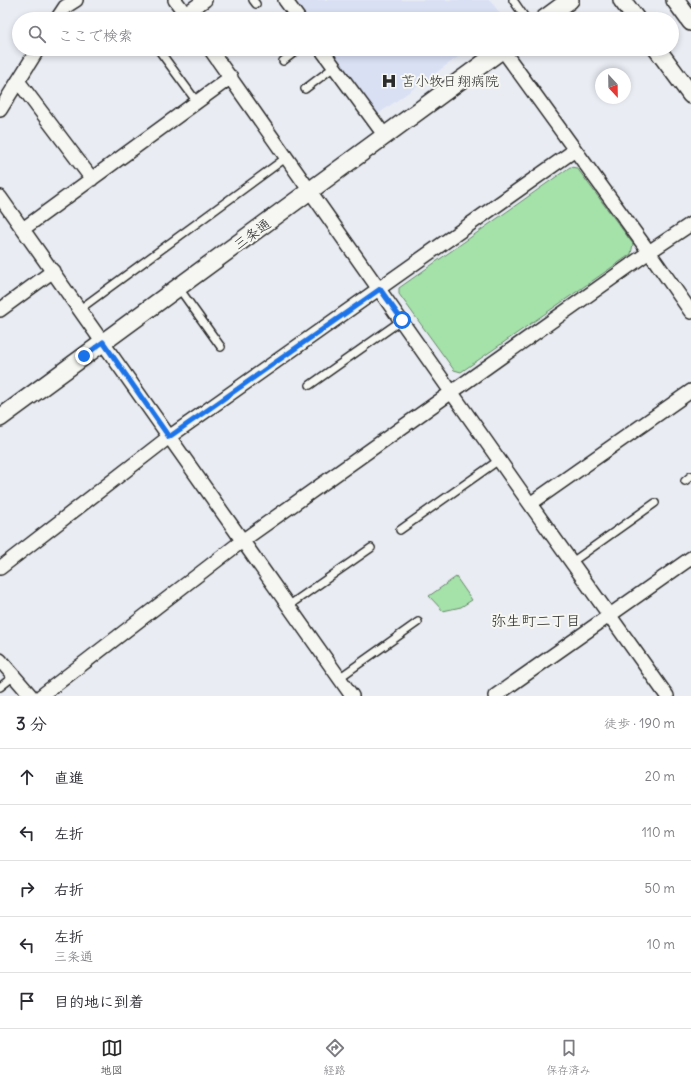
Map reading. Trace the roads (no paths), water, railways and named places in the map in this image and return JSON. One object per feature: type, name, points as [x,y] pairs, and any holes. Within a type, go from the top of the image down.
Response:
[{"type":"street","points":[[62,12],[65,7],[76,0]]},
{"type":"street","points":[[176,0],[184,12]]},
{"type":"street","points":[[192,12],[205,0]]},
{"type":"street","points":[[284,0],[293,12]]},
{"type":"street","points":[[554,12],[570,0]]},
{"type":"street","points":[[622,0],[631,12]]},
{"type":"street","points":[[675,0],[691,22]]},
{"type":"street","points":[[0,110],[34,56]]},
{"type":"street","points":[[215,56],[530,504],[667,696]]},
{"type":"street","points":[[326,56],[385,136]]},
{"type":"street","name":"三条通","points":[[0,418],[493,56]]},
{"type":"street","points":[[507,56],[691,312]]},
{"type":"street","points":[[662,56],[691,95]]},
{"type":"street","points":[[23,229],[231,77]]},
{"type":"street","points":[[18,81],[92,179]]},
{"type":"street","points":[[0,568],[169,437],[575,150]]},
{"type":"street","points":[[2,205],[23,229],[53,271],[352,696]]},
{"type":"street","points":[[41,696],[242,541],[649,252],[691,224]]},
{"type":"street","points":[[0,310],[53,271]]},
{"type":"street","points":[[530,504],[691,391]]},
{"type":"street","points":[[495,696],[691,558]]},
{"type":"street","points":[[0,660],[31,696]]},
{"type":"lane","points":[[513,0],[521,12]]},
{"type":"lane","points":[[163,56],[197,102]]},
{"type":"lane","points":[[283,61],[290,56]]},
{"type":"lane","points":[[305,89],[334,67]]},
{"type":"lane","points":[[80,309],[286,157]]},
{"type":"lane","points":[[178,287],[221,347]]},
{"type":"lane","points":[[310,385],[402,320]]},
{"type":"lane","points":[[400,530],[500,460]]},
{"type":"lane","points":[[572,562],[654,503]]},
{"type":"lane","points":[[288,606],[371,548]]},
{"type":"lane","points":[[339,678],[418,622]]},
{"type":"lane","points":[[0,687],[14,676]]},
{"type":"place","name":"苫小牧日翔病院","points":[[389,81]]},
{"type":"district","name":"弥生町二丁目","points":[[536,621]]}]
